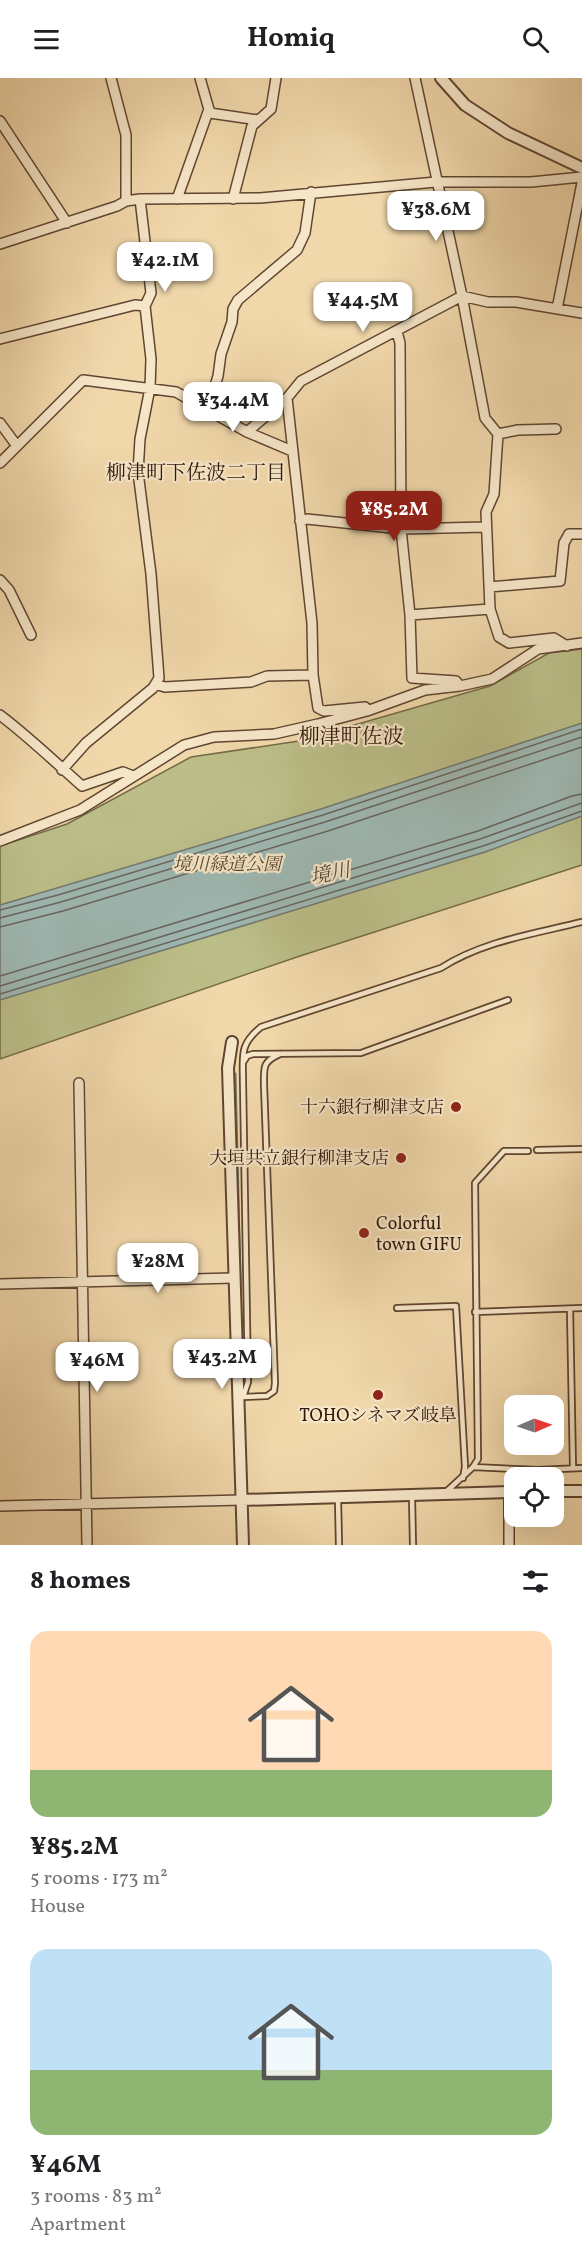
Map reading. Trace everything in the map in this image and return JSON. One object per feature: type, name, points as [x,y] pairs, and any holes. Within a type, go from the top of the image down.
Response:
[{"type":"street","points":[[111,78],[126,135],[126,201]]},
{"type":"street","points":[[200,78],[210,113],[258,120]]},
{"type":"street","points":[[233,199],[252,126],[270,109],[276,78]]},
{"type":"street","points":[[415,78],[462,296],[485,418],[498,434],[494,494],[486,512],[490,609],[499,637],[509,643],[554,638],[567,645]]},
{"type":"street","points":[[441,78],[465,105],[508,133],[582,168]]},
{"type":"street","points":[[177,199],[209,109]]},
{"type":"street","points":[[0,121],[67,223]]},
{"type":"street","points":[[0,244],[117,206],[126,201],[140,199],[233,199],[436,182],[531,182],[582,177]]},
{"type":"street","points":[[556,309],[582,183]]},
{"type":"street","points":[[208,409],[218,376],[221,354],[232,322],[233,309],[238,300],[297,250],[305,233],[311,192]]},
{"type":"street","points":[[62,770],[86,743],[156,684],[159,678],[151,574],[138,472],[140,439],[150,388],[151,359],[144,306],[151,293],[140,199]]},
{"type":"street","points":[[247,432],[287,398],[301,381],[462,296],[488,302],[516,302],[582,313]]},
{"type":"street","points":[[0,339],[135,305],[144,306]]},
{"type":"street","points":[[397,332],[400,343],[401,529],[410,615],[412,678],[456,681],[460,686]]},
{"type":"street","points":[[0,463],[83,380],[176,392],[247,432],[292,451]]},
{"type":"street","points":[[287,398],[312,623],[313,675],[318,708],[324,711],[366,706],[367,711]]},
{"type":"street","points":[[0,423],[17,446]]},
{"type":"street","points":[[498,434],[518,430],[556,429]]},
{"type":"street","points":[[300,521],[307,519],[401,529],[486,527]]},
{"type":"street","points":[[489,586],[560,581],[564,543],[569,534],[582,534]]},
{"type":"street","points":[[0,579],[9,590],[31,635]]},
{"type":"street","points":[[410,615],[490,609]]},
{"type":"street","points":[[0,841],[80,810],[184,745],[214,736],[274,734],[367,711],[425,690],[492,679],[538,650],[582,643]]},
{"type":"street","points":[[156,684],[165,687],[251,682],[267,676],[313,675]]},
{"type":"street","points":[[0,715],[82,786],[123,772],[132,776]]},
{"type":"street","points":[[232,1042],[228,1068],[243,1545]]},
{"type":"street","points":[[79,1083],[87,1545]]},
{"type":"street","points":[[0,1284],[233,1278]]},
{"type":"street","points":[[564,1491],[582,1491]]},
{"type":"street","points":[[0,1506],[412,1497],[444,1493],[504,1492]]},
{"type":"street","points":[[508,1545],[509,1527]]},
{"type":"lane","points":[[240,1397],[248,1382],[243,1064],[247,1038],[261,1027],[441,968],[467,953],[488,945],[582,922]]},
{"type":"lane","points":[[243,1064],[247,1056],[253,1054],[361,1053],[508,1000]]},
{"type":"lane","points":[[240,1397],[267,1396],[274,1391],[275,1383],[264,1065],[269,1059],[280,1054]]},
{"type":"lane","points":[[537,1150],[582,1149]]},
{"type":"lane","points":[[444,1493],[463,1478],[478,1459],[475,1312],[476,1183],[504,1151],[528,1151]]},
{"type":"lane","points":[[397,1308],[456,1306],[465,1467],[463,1478]]},
{"type":"lane","points":[[475,1312],[582,1308]]},
{"type":"lane","points":[[570,1309],[573,1468]]},
{"type":"lane","points":[[473,1467],[504,1468]]},
{"type":"lane","points":[[564,1468],[582,1468]]},
{"type":"lane","points":[[412,1497],[413,1545]]},
{"type":"lane","points":[[338,1499],[339,1545]]},
{"type":"green space","name":"境川緑道公園","points":[[582,649],[582,865],[297,957],[0,1059],[0,846],[67,824],[191,757],[299,741],[490,686],[549,653]]},
{"type":"water","name":"境川","points":[[582,723],[582,816],[485,852],[0,1000],[0,905],[321,809]]},
{"type":"waterway","points":[[235,1074],[241,1325]]},
{"type":"place","name":"十六銀行柳津支店","points":[[456,1107]]},
{"type":"place","name":"大垣共立銀行柳津支店","points":[[401,1158]]},
{"type":"place","name":"Colorful town GIFU","points":[[364,1233]]},
{"type":"place","name":"TOHOシネマズ岐阜","points":[[378,1395]]},
{"type":"district","name":"柳津町下佐波二丁目","points":[[196,472]]},
{"type":"district","name":"柳津町佐波","points":[[351,736]]}]
